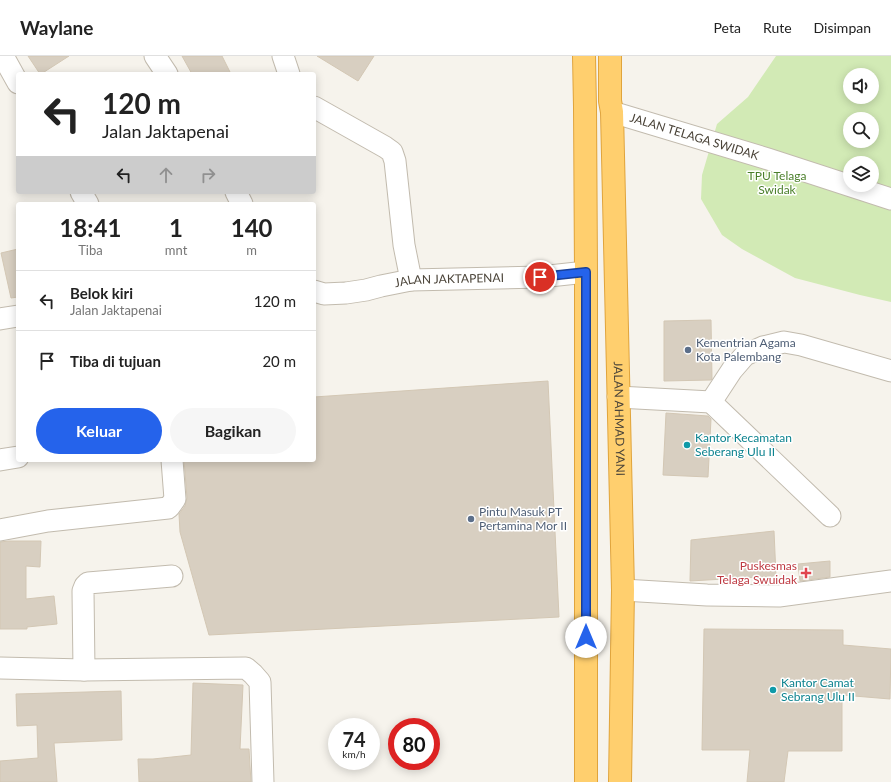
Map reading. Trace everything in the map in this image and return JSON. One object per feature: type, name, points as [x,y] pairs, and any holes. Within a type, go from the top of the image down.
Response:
[{"type":"highway","points":[[584,56],[586,272],[586,782]]},
{"type":"highway","name":"JALAN AHMAD YANI","points":[[610,56],[623,590],[620,782]]},
{"type":"highway","points":[[585,108],[612,112]]},
{"type":"street","points":[[2,56],[16,80]]},
{"type":"street","points":[[155,56],[165,72]]},
{"type":"street","points":[[282,56],[288,72]]},
{"type":"street","points":[[316,107],[392,152],[395,161],[404,245],[411,280]]},
{"type":"street","name":"JALAN TELAGA SWIDAK","points":[[612,112],[768,159],[891,199]]},
{"type":"street","name":"JALAN JAKTAPENAI","points":[[316,292],[324,294],[346,293],[411,280],[540,277],[586,272]]},
{"type":"street","points":[[0,319],[16,316]]},
{"type":"street","points":[[712,402],[732,370],[745,355],[763,347],[784,342],[801,345],[891,371]]},
{"type":"street","points":[[618,397],[712,402],[830,516]]},
{"type":"street","points":[[0,460],[16,457]]},
{"type":"street","points":[[0,530],[48,521],[168,508],[175,499],[172,462]]},
{"type":"street","points":[[84,670],[84,586],[88,583],[172,576]]},
{"type":"street","points":[[623,590],[706,595],[780,596],[891,581]]},
{"type":"street","points":[[0,668],[84,670],[246,668],[260,682],[264,782]]},
{"type":"green space","name":"TPU Telaga Swidak","points":[[776,56],[891,56],[891,302],[795,278],[742,249],[722,235],[701,199],[702,175],[717,124],[748,97]]},
{"type":"building","points":[[28,56],[69,56],[44,72],[39,72]]},
{"type":"building","points":[[182,56],[222,56],[230,72],[191,72]]},
{"type":"building","points":[[317,56],[374,56],[358,81]]},
{"type":"building","points":[[16,249],[16,297],[11,298],[1,253]]},
{"type":"building","name":"Kementrian Agama Kota Palembang","points":[[711,320],[712,379],[664,381],[664,321]]},
{"type":"building","points":[[548,381],[559,617],[209,635],[180,532],[179,514],[185,506],[187,498],[184,462],[316,462],[316,397]]},
{"type":"building","name":"Kantor Kecamatan Seberang Ulu II","points":[[666,413],[708,416],[711,419],[708,477],[663,475]]},
{"type":"building","points":[[774,531],[776,576],[690,581],[691,540]]},
{"type":"building","points":[[41,541],[40,567],[26,566],[26,599],[54,596],[57,624],[27,627],[27,629],[0,629],[0,542]]},
{"type":"building","points":[[830,561],[830,577],[800,581],[798,564]]},
{"type":"building","name":"Kantor Camat Sebrang Ulu II","points":[[704,629],[843,630],[843,645],[891,649],[890,699],[842,695],[842,751],[788,751],[784,782],[747,782],[750,750],[702,750]]},
{"type":"building","points":[[193,683],[243,685],[240,749],[249,749],[251,782],[139,782],[138,759],[191,755]]},
{"type":"building","points":[[121,691],[122,740],[54,743],[57,782],[0,782],[0,761],[38,758],[37,725],[17,726],[16,694]]},
{"type":"place","name":"Kementrian Agama Kota Palembang","points":[[688,350]]},
{"type":"place","name":"Kantor Kecamatan Seberang Ulu II","points":[[687,445]]},
{"type":"place","name":"Pintu Masuk PT Pertamina Mor II","points":[[471,519]]},
{"type":"place","name":"Puskesmas Telaga Swuidak","points":[[806,573]]},
{"type":"place","name":"Kantor Camat Sebrang Ulu II","points":[[773,690]]},
{"type":"route","points":[[540,277],[586,272],[586,637]]}]
